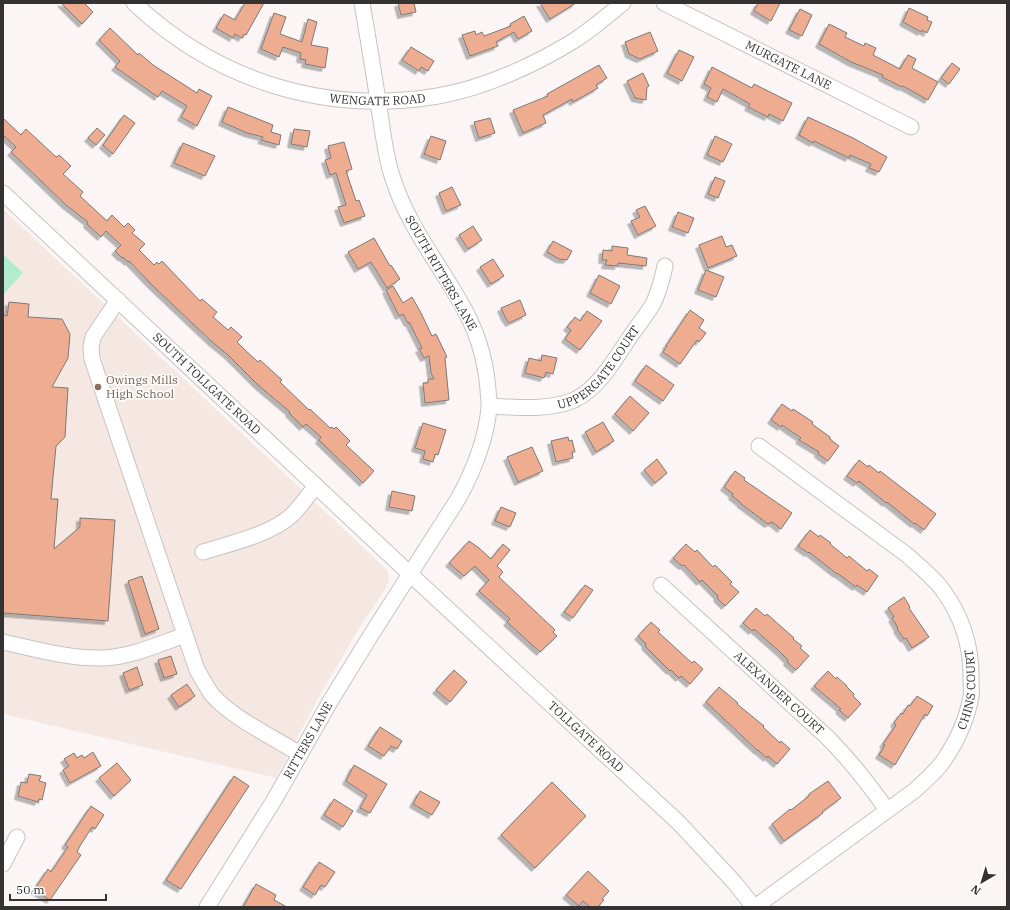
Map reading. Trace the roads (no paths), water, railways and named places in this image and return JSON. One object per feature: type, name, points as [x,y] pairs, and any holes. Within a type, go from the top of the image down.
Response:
[{"type":"street","name":"WENGATE ROAD","points":[[134,3],[150,18],[175,37],[203,55],[232,70],[254,79],[289,90],[316,96],[378,102],[439,96],[471,88],[507,75],[543,58],[575,40],[604,19],[622,3]]},
{"type":"street","name":"SOUTH RITTERS LANE","points":[[362,3],[386,150],[391,171],[403,208],[418,235],[458,298],[479,340],[484,364],[489,406],[482,442],[470,478],[410,574]]},
{"type":"street","name":"MURGATE LANE","points":[[664,3],[911,127]]},
{"type":"street","name":"SOUTH TOLLGATE ROAD","points":[[3,193],[410,574]]},
{"type":"street","name":"UPPERGATE COURT","points":[[489,406],[542,407],[574,400],[586,392],[605,373],[652,304],[661,285],[665,266]]},
{"type":"street","points":[[118,300],[93,337],[91,348],[92,358],[197,670],[213,696],[225,707],[243,720],[300,754]]},
{"type":"street","name":"CHINS COURT","points":[[754,907],[914,791],[929,777],[941,764],[960,733],[971,695],[970,650],[964,628],[942,589],[926,571],[907,555],[759,446]]},
{"type":"street","points":[[203,552],[248,538],[272,528],[292,515],[316,486]]},
{"type":"street","name":"RITTERS LANE","points":[[207,907],[273,802],[331,700],[410,574]]},
{"type":"street","name":"TOLLGATE ROAD","points":[[410,574],[680,823],[734,882],[754,907]]},
{"type":"street","name":"ALEXANDER COURT","points":[[661,585],[843,753],[867,781],[887,810]]},
{"type":"street","points":[[3,642],[85,658],[103,658],[123,656],[185,635]]},
{"type":"street","points":[[3,864],[17,837]]},
{"type":"place","name":"Owings Mills High School","points":[[98,387]]}]
